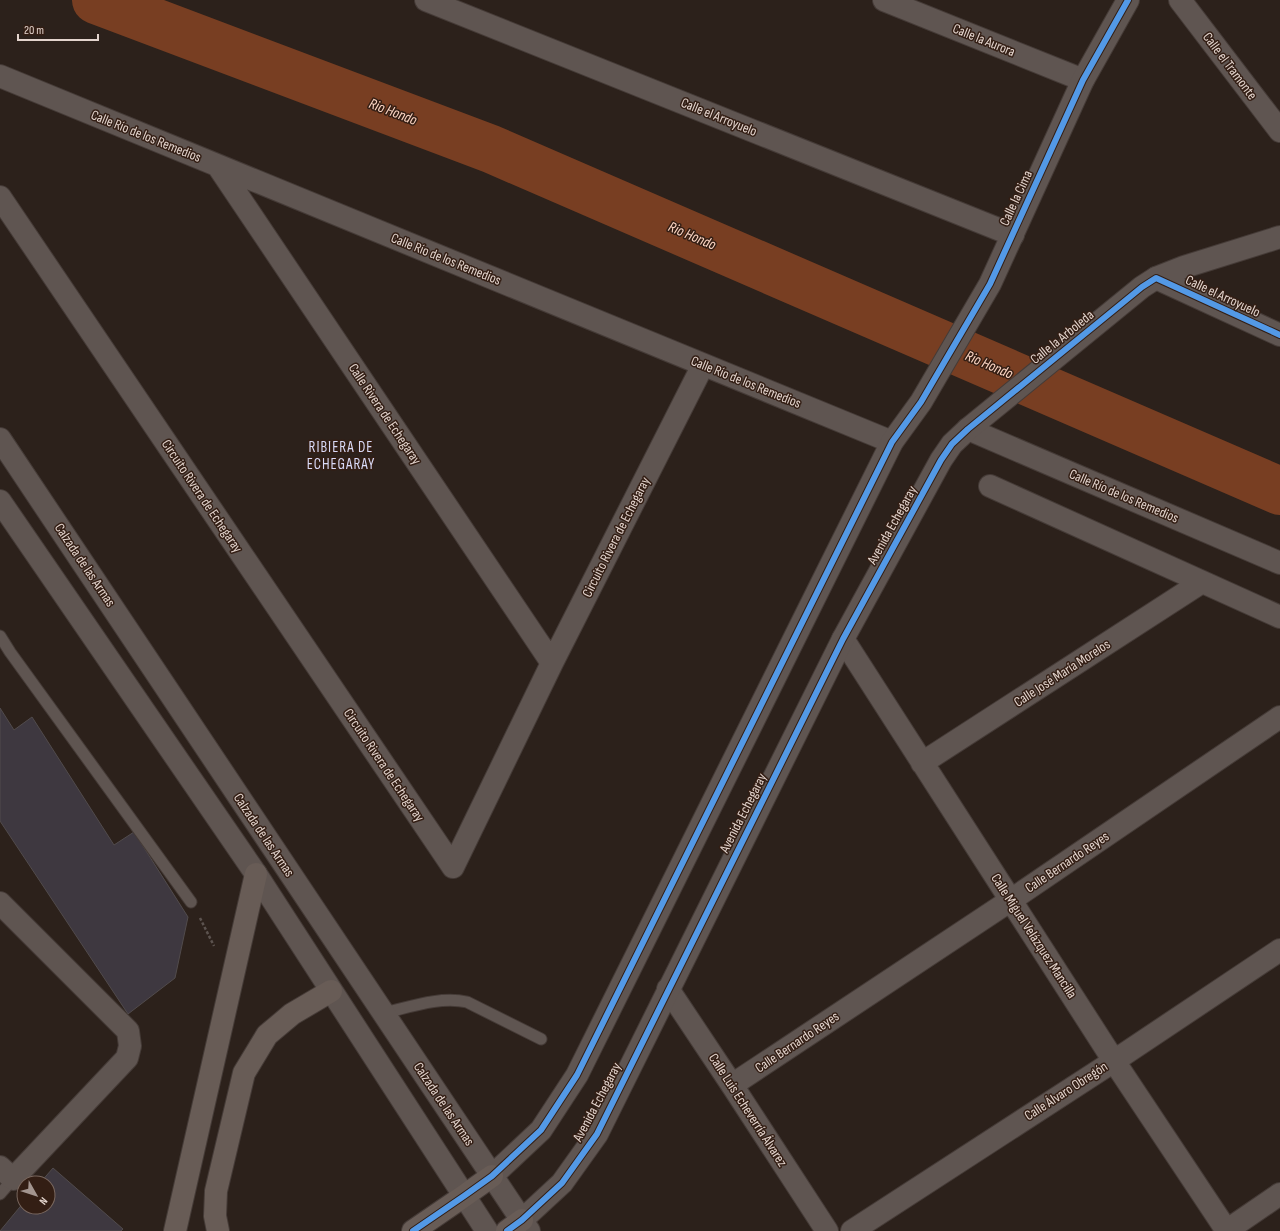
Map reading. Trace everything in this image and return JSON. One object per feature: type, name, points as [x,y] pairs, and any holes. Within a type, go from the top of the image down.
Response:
[{"type":"main road","points":[[175,1231],[256,874]]},
{"type":"main road","points":[[218,1231],[215,1216],[216,1191],[244,1073],[267,1035],[292,1014],[331,991]]},
{"type":"main road","points":[[413,1231],[492,1176]]},
{"type":"street","name":"Calle el Arroyuelo","points":[[426,0],[1013,234]]},
{"type":"street","name":"Calle la Aurora","points":[[884,0],[1083,80]]},
{"type":"street","name":"Calle la Cima","points":[[892,442],[921,402],[990,284],[1083,80],[1128,0]]},
{"type":"street","name":"Calle el Tramonte","points":[[1180,0],[1280,132]]},
{"type":"street","name":"Calle Río de los Remedios","points":[[0,76],[892,442]]},
{"type":"street","name":"Calle Rivera de Echegaray","points":[[218,166],[552,663]]},
{"type":"street","name":"Circuito Rivera de Echegaray","points":[[0,197],[453,867],[552,663],[703,365]]},
{"type":"street","name":"Calle la Arboleda","points":[[976,423],[1074,341],[1142,287],[1156,278],[1178,268],[1280,237]]},
{"type":"street","name":"Calle el Arroyuelo","points":[[1156,278],[1280,335]]},
{"type":"street","name":"Calle Río de los Remedios","points":[[976,423],[1280,563]]},
{"type":"street","name":"Avenida Echegaray","points":[[519,1227],[562,1183],[597,1134],[843,639],[941,460],[952,444],[976,423]]},
{"type":"street","name":"Calzada de las Armas","points":[[0,439],[492,1176],[519,1227]]},
{"type":"street","points":[[492,1176],[540,1130],[577,1075],[892,442]]},
{"type":"street","points":[[990,486],[1280,617]]},
{"type":"street","name":"Calzada de las Armas","points":[[0,501],[256,874],[487,1231]]},
{"type":"street","name":"Calle José María Morelos","points":[[922,763],[1202,582]]},
{"type":"street","name":"Calle Miguel Velázquez Mancilla","points":[[843,639],[1114,1061],[1226,1231]]},
{"type":"street","name":"Calle Bernardo Reyes","points":[[732,1085],[1011,900],[1280,717]]},
{"type":"street","points":[[0,903],[128,1031],[130,1046],[127,1058],[4,1180]]},
{"type":"street","name":"Calle Álvaro Obregón","points":[[852,1231],[1114,1061],[1280,950]]},
{"type":"street","name":"Calle Luis Echeverría Álvarez","points":[[668,989],[827,1231]]},
{"type":"street","points":[[1226,1231],[1280,1194]]},
{"type":"lane","points":[[0,636],[10,652],[191,902]]},
{"type":"lane","points":[[384,1014],[442,1000],[455,1000],[467,1002],[542,1039]]},
{"type":"path","points":[[191,902],[232,978]]},
{"type":"building","points":[[0,708],[14,730],[32,717],[114,845],[134,832],[188,917],[175,978],[128,1014],[0,821]]},
{"type":"building","points":[[53,1168],[123,1229],[121,1231],[0,1231],[16,1212],[16,1215],[56,1215],[56,1175],[47,1175]]},
{"type":"waterway","name":"Rio Hondo","points":[[96,0],[491,149],[1280,491]]},
{"type":"cycle path","points":[[413,1231],[492,1176],[541,1130],[577,1075],[892,442],[921,402],[990,284],[1083,80],[1128,0]]},
{"type":"cycle path","points":[[507,1231],[522,1220],[562,1183],[597,1134],[843,639],[941,460],[952,444],[968,429],[1142,287],[1156,278],[1280,335]]},
{"type":"district","name":"RIBIERA DE ECHEGARAY","points":[[341,456]]}]
